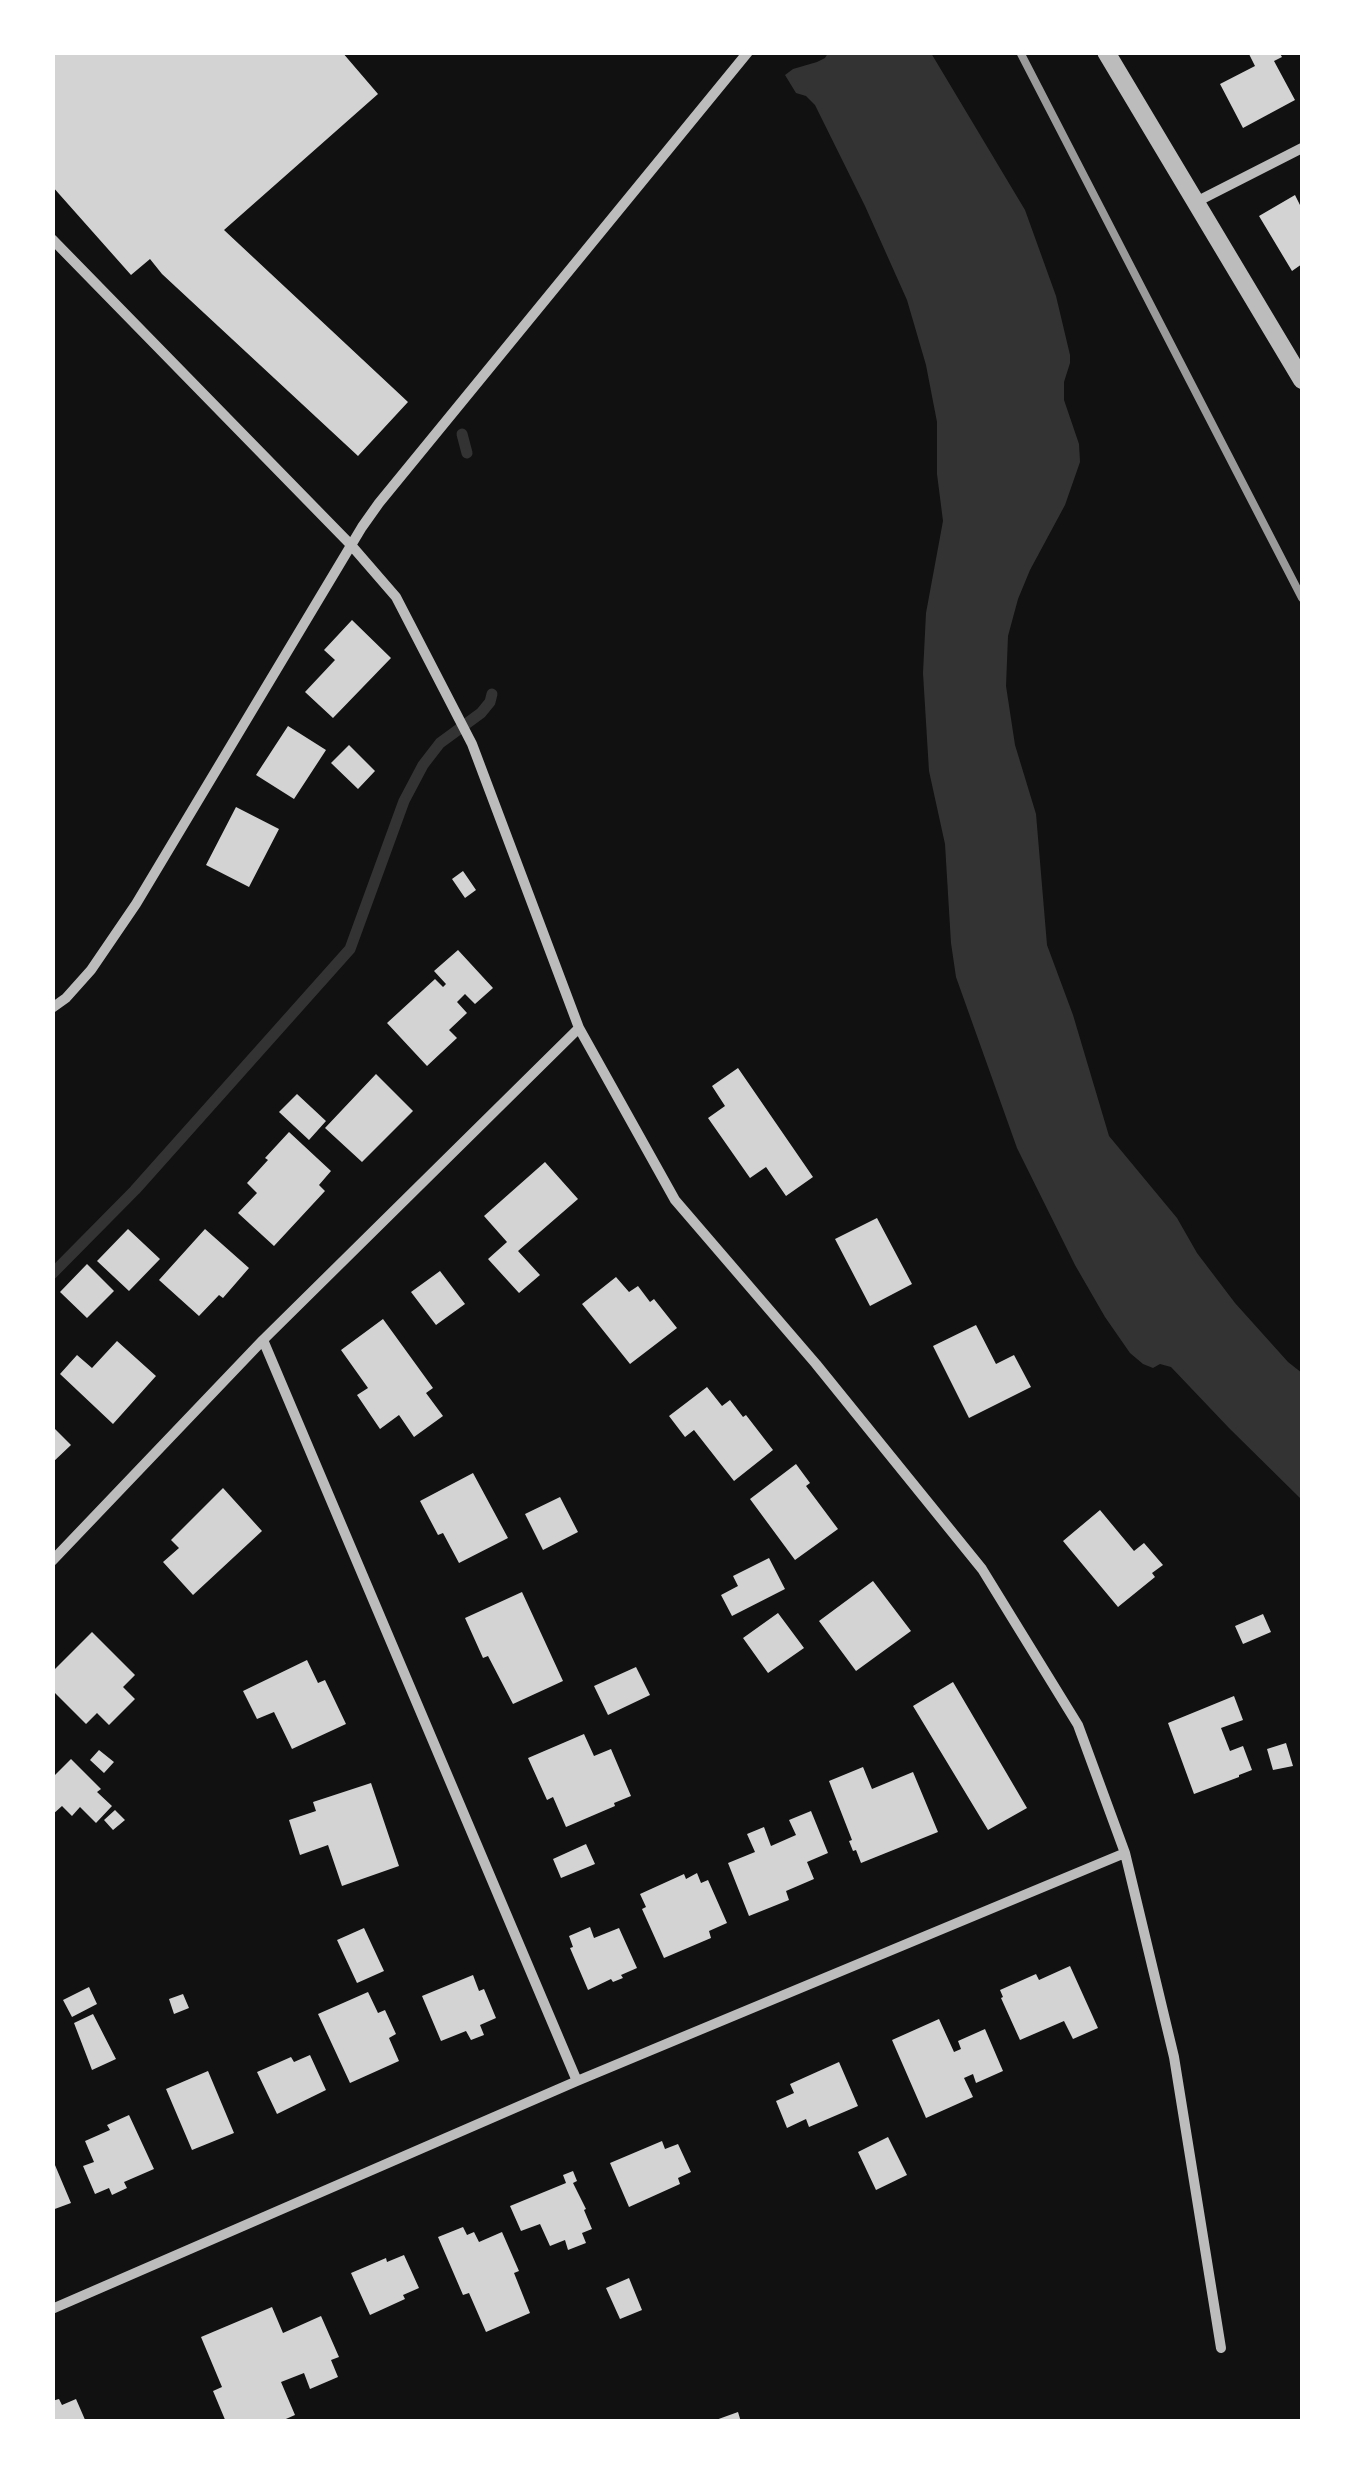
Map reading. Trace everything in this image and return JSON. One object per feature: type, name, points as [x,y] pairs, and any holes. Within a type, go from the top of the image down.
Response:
[{"type":"street","points":[[52,1008],[79,985],[128,916],[351,545],[399,475],[748,52]]},
{"type":"street","points":[[1106,52],[1302,380]]},
{"type":"street","points":[[1196,202],[1302,148]]},
{"type":"street","points":[[52,238],[351,545],[396,597],[472,744],[579,1028],[675,1200],[816,1364],[982,1569],[1078,1725],[1125,1853],[1174,2056],[1221,2348]]},
{"type":"street","points":[[52,1561],[263,1340],[579,1028]]},
{"type":"street","points":[[263,1340],[577,2081]]},
{"type":"street","points":[[52,2309],[577,2081],[1125,1853]]},
{"type":"shaded area","points":[[828,53],[931,53],[1025,210],[1056,296],[1070,355],[1064,400],[1079,444],[1080,462],[1065,505],[1018,599],[1008,636],[1006,686],[1015,745],[1036,814],[1047,945],[1073,1015],[1109,1136],[1177,1218],[1197,1253],[1235,1303],[1302,1373],[1302,1500],[1171,1367],[1160,1364],[1153,1368],[1130,1353],[1105,1317],[1017,1148],[956,977],[945,844],[929,771],[923,673],[926,613],[943,521],[937,474],[937,422],[907,300],[815,105],[796,93],[785,75],[825,58]]},
{"type":"building","points":[[52,52],[342,52],[378,94],[224,230],[408,402],[358,456],[150,259],[131,275],[52,186]]},
{"type":"building","points":[[1248,52],[1279,52],[1282,57],[1274,61],[1295,100],[1243,128],[1220,84],[1255,66]]},
{"type":"building","points":[[1295,195],[1302,209],[1302,264],[1292,271],[1259,216]]},
{"type":"building","points":[[352,620],[391,658],[333,718],[305,692],[335,660],[324,650]]},
{"type":"building","points":[[288,726],[326,750],[294,799],[256,775]]},
{"type":"building","points":[[349,745],[375,771],[358,789],[331,763]]},
{"type":"building","points":[[236,807],[279,829],[249,887],[206,865]]},
{"type":"building","points":[[463,871],[476,890],[465,898],[452,879]]},
{"type":"building","points":[[458,950],[493,988],[475,1004],[465,994],[457,1002],[467,1013],[449,1030],[457,1038],[427,1066],[387,1023],[435,979],[443,987],[446,984],[434,971]]},
{"type":"building","points":[[738,1068],[813,1177],[786,1196],[766,1167],[750,1178],[708,1118],[725,1106],[712,1086]]},
{"type":"building","points":[[376,1074],[413,1111],[362,1162],[325,1128]]},
{"type":"building","points":[[297,1094],[326,1121],[309,1140],[279,1112]]},
{"type":"building","points":[[289,1132],[331,1171],[319,1185],[325,1191],[274,1246],[238,1213],[257,1193],[247,1183]]},
{"type":"building","points":[[545,1162],[578,1199],[518,1251],[540,1275],[519,1293],[488,1259],[507,1242],[484,1216]]},
{"type":"building","points":[[877,1218],[912,1284],[870,1306],[835,1239]]},
{"type":"building","points":[[128,1229],[160,1259],[129,1291],[97,1261]]},
{"type":"building","points":[[205,1229],[249,1268],[223,1298],[219,1295],[199,1316],[159,1280]]},
{"type":"building","points":[[87,1264],[114,1291],[87,1318],[60,1292]]},
{"type":"building","points":[[440,1271],[465,1304],[436,1325],[411,1292]]},
{"type":"building","points":[[616,1277],[629,1292],[638,1286],[650,1302],[654,1299],[677,1328],[630,1364],[582,1304]]},
{"type":"building","points":[[383,1319],[433,1388],[426,1393],[443,1416],[414,1437],[399,1415],[380,1429],[357,1395],[368,1388],[341,1350]]},
{"type":"building","points":[[976,1325],[996,1364],[1014,1355],[1031,1387],[969,1418],[933,1346]]},
{"type":"building","points":[[117,1341],[156,1376],[113,1424],[60,1374],[77,1355],[92,1368]]},
{"type":"building","points":[[707,1387],[722,1406],[730,1400],[743,1417],[746,1415],[773,1450],[734,1481],[694,1430],[685,1437],[669,1416]]},
{"type":"building","points":[[52,1426],[71,1445],[52,1463]]},
{"type":"building","points":[[796,1464],[810,1483],[806,1486],[838,1529],[795,1560],[750,1499]]},
{"type":"building","points":[[473,1473],[508,1538],[459,1563],[420,1501]]},
{"type":"building","points":[[223,1488],[262,1531],[193,1595],[163,1562],[179,1548],[171,1540]]},
{"type":"building","points":[[560,1497],[578,1532],[543,1550],[525,1514]]},
{"type":"building","points":[[1100,1510],[1134,1551],[1144,1543],[1163,1565],[1152,1573],[1155,1577],[1118,1607],[1063,1541]]},
{"type":"building","points":[[769,1558],[785,1589],[732,1616],[721,1595],[738,1586],[733,1576]]},
{"type":"building","points":[[873,1581],[911,1631],[856,1671],[819,1621]]},
{"type":"building","points":[[522,1592],[563,1681],[513,1704],[488,1656],[483,1658],[465,1618]]},
{"type":"building","points":[[778,1613],[804,1648],[768,1673],[743,1638]]},
{"type":"building","points":[[1263,1614],[1271,1632],[1243,1644],[1235,1626]]},
{"type":"building","points":[[92,1632],[135,1675],[123,1687],[135,1699],[109,1725],[97,1713],[86,1724],[52,1690],[52,1672]]},
{"type":"building","points":[[307,1660],[318,1683],[325,1680],[346,1724],[292,1749],[274,1712],[257,1719],[243,1691]]},
{"type":"building","points":[[636,1667],[650,1695],[608,1715],[594,1686]]},
{"type":"building","points":[[953,1682],[1027,1808],[988,1830],[913,1706]]},
{"type":"building","points":[[1234,1696],[1243,1720],[1221,1728],[1230,1751],[1243,1746],[1252,1770],[1194,1794],[1168,1723]]},
{"type":"building","points":[[584,1734],[594,1756],[611,1749],[631,1796],[566,1827],[553,1797],[547,1800],[528,1758]]},
{"type":"building","points":[[1286,1743],[1293,1766],[1273,1770],[1267,1749]]},
{"type":"building","points":[[99,1750],[114,1762],[104,1773],[90,1760]]},
{"type":"building","points":[[71,1759],[112,1806],[96,1823],[80,1807],[72,1816],[62,1806],[52,1815],[52,1778]]},
{"type":"building","points":[[863,1767],[872,1789],[913,1772],[938,1832],[861,1863],[849,1841],[852,1840],[829,1781]]},
{"type":"building","points":[[371,1783],[399,1866],[342,1886],[328,1845],[300,1855],[289,1820],[316,1811],[313,1802]]},
{"type":"building","points":[[115,1810],[125,1820],[113,1830],[104,1820]]},
{"type":"building","points":[[811,1811],[828,1853],[807,1862],[814,1879],[786,1891],[789,1900],[749,1916],[728,1863],[755,1852],[747,1834],[764,1827],[771,1846],[796,1835],[789,1820]]},
{"type":"building","points":[[586,1844],[595,1864],[561,1878],[553,1859]]},
{"type":"building","points":[[697,1873],[701,1883],[708,1880],[727,1923],[709,1931],[711,1938],[664,1958],[642,1909],[646,1907],[640,1894],[684,1874],[686,1879]]},
{"type":"building","points":[[590,1927],[594,1938],[619,1928],[637,1968],[621,1975],[623,1978],[588,1990],[570,1948],[573,1947],[569,1936]]},
{"type":"building","points":[[364,1928],[384,1971],[357,1983],[337,1940]]},
{"type":"building","points":[[1070,1966],[1098,2028],[1073,2039],[1064,2021],[1020,2040],[1000,1990],[1036,1974],[1039,1980]]},
{"type":"building","points":[[473,1975],[479,1991],[484,1989],[496,2018],[480,2025],[484,2035],[471,2040],[466,2031],[441,2041],[422,1996]]},
{"type":"building","points":[[89,1987],[97,2004],[72,2017],[63,2000]]},
{"type":"building","points":[[368,1992],[378,2013],[385,2010],[396,2034],[389,2038],[399,2061],[350,2083],[318,2014]]},
{"type":"building","points":[[183,1994],[189,2008],[174,2014],[169,1999]]},
{"type":"building","points":[[93,2014],[116,2059],[92,2070],[74,2023]]},
{"type":"building","points":[[939,2019],[954,2052],[961,2049],[958,2041],[985,2029],[1003,2071],[976,2083],[973,2074],[964,2078],[973,2097],[926,2118],[892,2040]]},
{"type":"building","points":[[310,2055],[326,2090],[277,2114],[257,2072],[291,2057],[294,2062]]},
{"type":"building","points":[[839,2062],[858,2106],[809,2127],[806,2119],[787,2128],[776,2101],[794,2093],[790,2084]]},
{"type":"building","points":[[208,2071],[234,2133],[192,2150],[166,2089]]},
{"type":"building","points":[[129,2115],[154,2169],[124,2182],[127,2188],[112,2195],[109,2188],[95,2194],[83,2166],[94,2162],[85,2141],[110,2130],[107,2125]]},
{"type":"building","points":[[888,2137],[907,2175],[876,2190],[858,2152]]},
{"type":"building","points":[[662,2141],[665,2149],[678,2144],[691,2172],[678,2178],[680,2184],[629,2207],[610,2163]]},
{"type":"building","points":[[52,2158],[71,2203],[52,2210]]},
{"type":"building","points":[[573,2171],[577,2181],[573,2183],[592,2229],[582,2233],[586,2243],[568,2250],[565,2240],[550,2246],[540,2224],[521,2231],[510,2206],[566,2183],[563,2175]]},
{"type":"building","points":[[463,2227],[467,2235],[474,2232],[479,2242],[502,2232],[519,2271],[514,2273],[530,2313],[486,2332],[469,2293],[463,2295],[438,2237]]},
{"type":"building","points":[[404,2255],[419,2288],[370,2315],[351,2273]]},
{"type":"building","points":[[629,2278],[642,2310],[620,2319],[606,2288]]},
{"type":"building","points":[[272,2307],[283,2333],[321,2316],[339,2357],[331,2360],[338,2377],[310,2389],[304,2373],[281,2382],[295,2415],[279,2422],[226,2422],[213,2391],[222,2387],[201,2337]]},
{"type":"building","points":[[59,2399],[62,2405],[76,2399],[86,2422],[52,2422],[52,2401]]},
{"type":"building","points":[[738,2412],[741,2422],[713,2422],[713,2421]]},
{"type":"waterway","points":[[462,434],[467,453]]},
{"type":"waterway","points":[[52,1274],[135,1190],[350,949],[404,801],[423,765],[440,743],[481,713],[492,694]]},
{"type":"railway","points":[[1020,52],[1302,598]]}]
